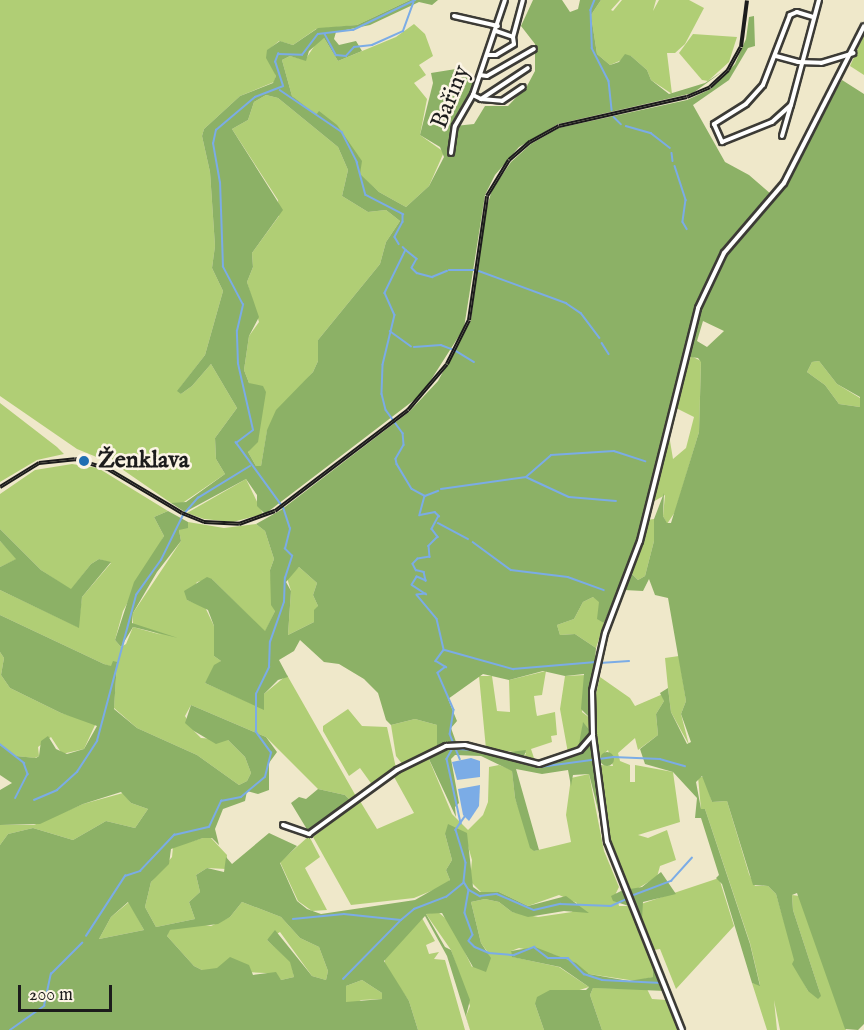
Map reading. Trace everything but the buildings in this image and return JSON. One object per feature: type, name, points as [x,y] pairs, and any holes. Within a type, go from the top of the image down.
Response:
[{"type":"street","name":"Bařiny","points":[[451,153],[455,126],[473,95],[506,0]]},
{"type":"street","points":[[454,16],[497,29],[513,37],[523,0]]},
{"type":"street","points":[[782,136],[819,0]]},
{"type":"street","points":[[791,105],[779,117],[727,142],[721,141],[713,127],[755,96],[776,56],[790,15],[797,12],[813,17]]},
{"type":"street","points":[[682,1030],[607,842],[593,735],[592,698],[604,639],[640,541],[698,308],[719,260],[781,188],[805,137],[854,52],[864,26]]},
{"type":"street","name":"Bařiny","points":[[488,55],[496,55],[514,44],[513,37]]},
{"type":"street","points":[[480,75],[487,76],[534,49]]},
{"type":"street","points":[[776,56],[801,62],[827,62],[854,52]]},
{"type":"street","points":[[481,99],[528,68]]},
{"type":"street","points":[[473,95],[481,99],[502,101],[523,87]]},
{"type":"street","points":[[779,117],[787,120]]},
{"type":"street","points":[[283,825],[309,834],[397,770],[446,746],[465,745],[539,764],[580,750],[593,735]]},
{"type":"green space","points":[[0,0],[410,0],[357,25],[316,29],[293,45],[279,41],[267,51],[276,76],[274,82],[240,96],[204,129],[202,136],[210,172],[215,246],[212,268],[223,291],[205,355],[179,389],[181,394],[192,386],[211,364],[237,408],[215,438],[216,459],[225,474],[181,504],[171,503],[116,465],[77,449],[0,396]]},
{"type":"green space","points":[[410,0],[438,0],[432,5],[419,2],[370,25],[336,32],[334,39],[339,45],[356,41],[362,51],[338,61],[324,38],[309,51],[306,61],[290,56],[282,60],[292,96],[316,115],[319,111],[337,125],[362,161],[360,174],[379,192],[406,207],[429,186],[444,157],[440,147],[420,135],[433,83],[431,73],[462,68],[475,83],[451,124],[455,126],[474,124],[485,106],[508,106],[527,86],[535,71],[535,44],[521,26],[533,0],[562,0],[570,12],[578,9],[580,0],[601,0],[591,15],[597,54],[610,65],[619,62],[625,54],[631,56],[647,70],[651,80],[669,94],[705,83],[726,69],[693,93],[558,124],[519,147],[495,175],[485,195],[464,328],[422,394],[265,514],[257,506],[257,495],[246,479],[185,512],[171,503],[186,502],[225,474],[216,459],[215,438],[237,408],[211,364],[192,386],[181,394],[177,391],[205,355],[223,291],[212,268],[215,246],[210,172],[202,136],[204,129],[240,96],[273,83],[276,76],[266,58],[267,50],[280,41],[293,45],[318,28],[357,25]],"holes":[[[266,95],[278,98],[338,147],[348,170],[342,196],[368,212],[386,210],[400,221],[386,242],[380,264],[318,340],[318,361],[313,372],[276,410],[267,430],[261,466],[256,466],[248,452],[258,442],[266,392],[263,386],[249,383],[244,370],[249,336],[259,317],[247,282],[253,267],[252,253],[283,210],[232,129],[248,120],[254,102]]]},
{"type":"green space","points":[[601,0],[620,0],[611,10],[613,11],[622,0],[656,0],[653,11],[659,0],[689,0],[704,8],[685,44],[675,53],[667,53],[672,94],[651,80],[647,70],[631,56],[610,65],[597,54],[591,15]]},
{"type":"green space","points":[[754,16],[755,46],[748,48],[729,80],[693,105],[725,162],[749,175],[772,195],[719,254],[703,288],[638,540],[604,623],[597,619],[599,602],[593,597],[583,602],[574,619],[557,625],[560,635],[575,634],[596,648],[590,718],[581,709],[584,674],[565,676],[543,671],[509,680],[483,674],[448,699],[457,721],[451,728],[456,742],[501,753],[526,750],[523,760],[537,762],[578,749],[583,722],[591,732],[599,814],[589,774],[573,775],[571,786],[568,770],[542,774],[516,769],[539,850],[534,851],[530,848],[515,798],[512,771],[481,756],[455,755],[451,759],[459,803],[455,807],[456,817],[427,753],[437,748],[437,725],[415,719],[391,725],[386,720],[378,693],[364,679],[339,664],[324,662],[300,640],[294,651],[279,660],[288,677],[278,680],[264,694],[264,710],[205,683],[214,665],[221,661],[214,656],[214,626],[208,610],[187,600],[184,591],[207,577],[212,579],[265,631],[275,611],[271,605],[270,570],[274,559],[265,531],[256,524],[281,510],[409,412],[438,381],[471,320],[484,216],[492,190],[511,162],[531,144],[559,128],[687,100],[711,89],[735,64],[746,39],[749,17]],"holes":[[[299,567],[317,583],[313,595],[318,606],[314,610],[314,622],[288,635],[291,591],[286,582]]]},
{"type":"green space","points":[[414,24],[425,34],[433,56],[419,65],[426,75],[414,83],[427,99],[420,135],[444,152],[429,186],[406,207],[379,192],[359,174],[359,157],[292,96],[282,60],[290,56],[305,60],[319,39],[324,38],[338,61],[396,37]]},
{"type":"green space","points":[[693,34],[737,37],[729,62],[708,81],[702,80],[679,53]]},
{"type":"green space","points":[[864,35],[864,75],[850,66]]},
{"type":"green space","points":[[842,80],[864,94],[864,1024],[858,1030],[845,1029],[797,893],[792,895],[793,910],[821,996],[818,999],[808,991],[792,964],[794,960],[776,894],[768,886],[753,885],[727,801],[712,802],[702,776],[696,782],[701,809],[705,809],[750,944],[760,986],[752,983],[722,884],[716,878],[719,875],[701,818],[695,818],[697,798],[673,772],[645,764],[640,749],[658,735],[656,714],[664,701],[660,693],[668,688],[671,712],[687,744],[691,742],[681,714],[686,701],[668,598],[655,595],[649,579],[643,591],[624,590],[631,573],[638,580],[645,576],[654,541],[654,519],[664,493],[663,516],[667,523],[671,523],[699,432],[701,362],[698,358],[690,357],[678,395],[701,311],[722,257],[783,187],[802,144]],"holes":[[[703,321],[724,331],[707,347],[697,341]],[[819,361],[837,384],[860,397],[860,407],[839,404],[825,385],[807,372],[812,362]]]},
{"type":"green space","points":[[266,95],[278,98],[338,147],[348,170],[342,196],[368,212],[386,210],[400,221],[386,242],[380,264],[318,340],[318,361],[313,372],[277,412],[267,431],[261,466],[256,466],[248,452],[258,435],[264,397],[249,383],[244,370],[249,336],[259,322],[247,282],[253,267],[252,253],[279,216],[278,200],[232,129],[248,120],[254,102]]},
{"type":"green space","points":[[691,356],[701,361],[699,432],[675,512],[667,524],[663,516],[665,495],[651,503],[666,441],[670,441],[673,459],[686,448],[694,417],[676,408],[676,400]]},
{"type":"green space","points":[[819,361],[837,384],[860,398],[860,407],[839,404],[825,385],[807,372],[812,362]]},
{"type":"green space","points":[[0,403],[64,454],[37,460],[0,482]]},
{"type":"green space","points":[[72,464],[98,468],[168,511],[154,517],[164,536],[123,611],[115,640],[121,647],[126,644],[133,627],[162,635],[133,625],[133,613],[181,541],[179,530],[188,522],[224,528],[256,524],[265,531],[274,559],[270,570],[275,611],[265,632],[212,579],[197,582],[187,600],[205,607],[214,626],[214,656],[221,661],[205,683],[264,709],[264,694],[287,675],[357,798],[351,801],[345,795],[318,789],[266,737],[191,705],[185,716],[201,738],[228,740],[245,757],[251,773],[247,781],[239,785],[197,755],[137,728],[114,708],[117,662],[112,667],[104,664],[0,615],[0,590],[78,627],[82,597],[111,563],[99,559],[91,564],[71,590],[41,570],[0,529],[0,494],[35,470]]},
{"type":"green space","points":[[246,479],[263,514],[233,522],[204,519],[187,513]]},
{"type":"green space","points":[[168,511],[188,522],[188,528],[179,530],[181,541],[157,572],[133,613],[132,623],[178,638],[133,627],[121,647],[115,640],[134,582],[164,536],[154,517]]},
{"type":"green space","points":[[654,519],[654,541],[645,576],[638,580],[631,573],[647,520]]},
{"type":"green space","points":[[0,529],[41,570],[71,589],[91,564],[99,559],[111,562],[82,597],[79,628],[0,590],[0,567],[16,559],[0,541]]},
{"type":"green space","points":[[0,541],[17,559],[0,567]]},
{"type":"green space","points":[[299,567],[317,583],[313,595],[318,606],[314,622],[288,635],[291,591],[287,578]]},
{"type":"green space","points":[[593,597],[599,600],[599,615],[604,624],[596,648],[575,634],[560,635],[557,625],[574,619],[583,602]]},
{"type":"green space","points":[[0,615],[104,664],[111,666],[113,661],[117,662],[114,709],[137,728],[197,755],[239,785],[247,781],[251,773],[245,757],[228,740],[216,744],[185,723],[191,705],[266,737],[277,752],[269,763],[269,790],[258,794],[247,791],[245,801],[223,809],[215,829],[219,845],[212,838],[203,838],[171,849],[169,864],[151,882],[145,907],[156,927],[195,919],[189,902],[200,892],[196,875],[207,868],[224,872],[226,857],[232,864],[269,833],[297,846],[280,863],[297,901],[307,909],[321,914],[415,900],[450,880],[446,870],[452,860],[445,834],[448,824],[467,833],[473,887],[480,892],[499,892],[528,906],[566,896],[589,913],[564,911],[528,917],[512,912],[499,902],[485,899],[471,902],[481,943],[491,958],[486,972],[473,967],[442,913],[426,914],[445,947],[451,950],[470,1000],[466,1016],[470,1030],[447,956],[425,916],[384,961],[409,1001],[418,1030],[0,1030],[0,845],[8,834],[33,828],[73,840],[106,821],[135,828],[148,809],[131,803],[121,792],[83,804],[40,824],[0,825],[0,790],[12,783],[0,775],[0,745],[16,756],[36,758],[39,756],[41,741],[48,736],[56,749],[67,754],[84,749],[97,726],[61,713],[10,688],[1,675],[4,658],[0,652]],"holes":[[[128,902],[144,930],[99,939],[111,917]],[[242,902],[281,917],[300,938],[319,947],[328,971],[326,980],[312,976],[275,930],[267,940],[290,962],[294,977],[281,980],[276,972],[253,975],[249,965],[230,957],[217,968],[202,970],[194,966],[167,936],[170,930],[218,924],[230,917]],[[362,980],[382,993],[382,999],[346,1002],[346,986]]]},
{"type":"green space","points":[[0,652],[4,658],[1,675],[10,688],[61,713],[96,723],[84,749],[62,754],[51,737],[38,747],[39,756],[35,758],[16,756],[0,745]]},
{"type":"green space","points":[[679,656],[686,701],[681,714],[689,745],[671,712],[668,688],[665,658]]},
{"type":"green space","points":[[546,671],[542,695],[534,696],[537,716],[555,712],[557,735],[551,736],[552,742],[531,749],[535,761],[523,760],[526,753],[486,749],[479,676],[492,676],[497,711],[510,712],[509,680]]},
{"type":"green space","points":[[586,675],[582,712],[590,718],[591,732],[583,723],[581,743],[568,753],[560,709],[565,676]]},
{"type":"green space","points":[[600,677],[630,698],[635,706],[663,694],[664,701],[656,714],[658,735],[638,750],[635,738],[618,753],[620,761],[630,765],[630,782],[635,782],[635,765],[673,772],[680,822],[638,835],[648,838],[667,830],[676,860],[660,866],[657,877],[635,890],[630,889],[608,835],[601,765],[613,766],[608,750],[599,758],[594,702]]},
{"type":"green space","points":[[348,709],[362,726],[387,727],[396,768],[373,786],[360,768],[349,776],[323,731],[323,726]]},
{"type":"green space","points":[[415,719],[437,725],[437,748],[403,765],[396,756],[391,725]]},
{"type":"green space","points":[[604,752],[610,752],[614,759],[610,766],[604,766],[600,762],[600,756]]},
{"type":"green space","points":[[428,757],[452,814],[468,830],[483,815],[488,802],[489,767],[499,765],[512,770],[515,798],[534,851],[571,842],[566,815],[571,778],[589,774],[604,851],[619,887],[616,893],[619,906],[629,906],[636,919],[652,959],[653,977],[636,981],[589,974],[555,955],[519,948],[511,951],[513,957],[559,967],[589,987],[535,1004],[544,1030],[470,1030],[466,1016],[470,1006],[451,950],[426,914],[438,912],[450,922],[472,967],[489,954],[481,943],[471,902],[485,899],[499,902],[512,912],[538,917],[572,912],[577,903],[559,895],[528,906],[499,892],[481,892],[470,881],[472,860],[466,839],[445,834],[452,860],[446,870],[450,880],[443,886],[414,898],[351,905],[313,837],[360,801],[377,829],[414,813],[393,775]]},
{"type":"green space","points":[[698,777],[704,777],[712,802],[727,801],[749,874],[755,886],[768,886],[776,894],[800,976],[808,991],[820,993],[793,910],[792,895],[800,896],[846,1030],[780,1030],[774,1000],[777,1030],[767,1030],[752,983],[760,985],[750,943],[705,809],[701,809]]},
{"type":"green space","points":[[318,789],[345,795],[351,801],[322,826],[308,831],[291,803],[299,797],[306,799]]},
{"type":"green space","points":[[123,793],[131,803],[148,809],[135,828],[106,821],[73,840],[33,828],[8,834],[0,845],[0,825],[34,825],[83,804]]},
{"type":"green space","points":[[309,836],[320,857],[305,868],[327,910],[312,911],[298,901],[280,862]]},
{"type":"green space","points":[[203,838],[211,838],[227,855],[226,869],[207,868],[196,875],[200,892],[189,902],[195,919],[156,927],[145,907],[151,882],[172,857],[173,847]]},
{"type":"green space","points":[[661,872],[676,894],[643,902],[642,919],[630,889],[642,887]]},
{"type":"green space","points":[[719,878],[734,926],[676,989],[660,949],[654,950],[642,919],[641,904]]},
{"type":"green space","points":[[623,890],[629,906],[613,901],[611,896]]},
{"type":"green space","points":[[129,902],[144,930],[99,939],[111,917]]},
{"type":"green space","points":[[242,902],[281,917],[300,938],[319,947],[328,971],[326,980],[312,976],[280,932],[267,940],[291,962],[294,977],[281,980],[266,973],[202,970],[194,966],[167,936],[169,930],[199,924],[211,926],[230,917]]},
{"type":"green space","points":[[422,918],[435,941],[426,945],[429,954],[439,952],[434,959],[445,960],[465,1030],[418,1030],[409,1001],[385,966],[385,957]]},
{"type":"green space","points":[[535,947],[576,963],[589,974],[629,981],[653,977],[652,959],[666,991],[593,988],[590,995],[602,1030],[544,1030],[535,1004],[537,997],[550,990],[586,990],[589,987],[560,967],[512,957],[511,951]]},
{"type":"green space","points":[[362,980],[382,993],[382,999],[361,1000],[353,1005],[346,1002],[346,986]]},
{"type":"green space","points":[[593,988],[647,989],[652,999],[667,1000],[678,1030],[602,1030],[590,995]]},
{"type":"water","points":[[471,758],[480,761],[480,777],[457,780],[452,762]]},
{"type":"water","points":[[480,785],[479,806],[469,821],[463,815],[458,789]]},
{"type":"waterway","points":[[281,505],[236,443],[253,430],[238,364],[237,331],[243,305],[223,267],[220,183],[213,144],[216,130],[255,97],[283,86],[275,62],[278,54],[302,55],[318,34],[353,30],[415,0]]},
{"type":"waterway","points":[[595,0],[591,10],[592,48],[609,81],[612,110]]},
{"type":"waterway","points":[[325,34],[336,55],[346,56],[354,47],[372,45],[403,31],[413,3]]},
{"type":"waterway","points":[[280,90],[342,132],[357,162],[366,195],[403,214],[403,222],[395,237],[399,244]]},
{"type":"waterway","points":[[614,117],[621,124]]},
{"type":"waterway","points":[[626,126],[651,133],[670,148]]},
{"type":"waterway","points":[[672,153],[673,161]]},
{"type":"waterway","points":[[675,166],[686,200],[683,222],[687,229]]},
{"type":"waterway","points":[[403,247],[406,250],[385,293],[395,315],[383,365],[382,394],[386,410],[403,433],[404,445],[396,459],[397,464],[412,489],[425,496],[420,515],[435,512],[439,516],[432,529],[438,537],[429,546],[430,557],[418,559],[413,564],[416,570],[424,572],[426,581],[417,577],[412,585],[426,594],[417,595],[437,619],[444,650],[436,661],[446,667],[438,673],[454,710],[450,734],[460,759]]},
{"type":"waterway","points":[[406,250],[417,259],[412,268],[417,273],[432,277],[447,271]]},
{"type":"waterway","points":[[449,270],[475,270]]},
{"type":"waterway","points":[[479,271],[566,303],[581,313],[600,338]]},
{"type":"waterway","points":[[390,331],[411,346]]},
{"type":"waterway","points":[[602,343],[609,354]]},
{"type":"waterway","points":[[414,347],[441,345],[454,350]]},
{"type":"waterway","points":[[456,351],[474,362]]},
{"type":"waterway","points":[[441,489],[526,477],[551,455],[614,451],[645,461]]},
{"type":"waterway","points":[[34,800],[57,790],[77,772],[97,741],[136,595],[161,560],[183,515],[198,498],[250,466]]},
{"type":"waterway","points":[[526,477],[569,497],[616,501]]},
{"type":"waterway","points":[[425,496],[438,491]]},
{"type":"waterway","points":[[86,936],[125,876],[140,871],[174,835],[209,827],[221,801],[241,797],[265,777],[271,753],[256,732],[256,694],[269,667],[270,642],[284,602],[285,578],[292,556],[285,549],[290,529],[283,508]]},
{"type":"waterway","points":[[438,523],[468,539]]},
{"type":"waterway","points":[[473,542],[511,570],[568,577],[604,590]]},
{"type":"waterway","points":[[445,650],[513,669],[596,662]]},
{"type":"waterway","points":[[600,663],[629,661]]},
{"type":"waterway","points":[[0,744],[24,763],[28,774],[16,798]]},
{"type":"waterway","points":[[454,747],[447,759],[461,823]]},
{"type":"waterway","points":[[457,749],[476,750]]},
{"type":"waterway","points":[[504,757],[540,767],[613,757],[660,759],[685,766]]},
{"type":"waterway","points":[[465,817],[456,830],[466,863],[464,882],[469,890],[465,913],[473,935],[469,941],[475,947],[489,953],[514,955],[534,947],[548,958],[568,958],[584,974],[602,980],[661,983]]},
{"type":"waterway","points":[[631,896],[671,881],[692,858]]},
{"type":"waterway","points":[[293,919],[344,914],[401,920],[414,909],[446,897],[463,883]]},
{"type":"waterway","points":[[469,890],[480,896],[497,894],[534,910],[560,904],[611,906],[627,899]]},
{"type":"waterway","points":[[343,979],[401,920]]},
{"type":"waterway","points":[[10,1030],[44,1006],[51,974],[82,943]]},
{"type":"railway","points":[[0,487],[39,463],[75,459],[108,469],[182,513],[204,522],[239,524],[275,511],[408,410],[447,364],[469,320],[487,196],[509,160],[530,142],[559,126],[687,97],[710,87],[728,70],[741,47],[747,0]]},
{"type":"place","name":"Ženklava","points":[[84,461]]}]
